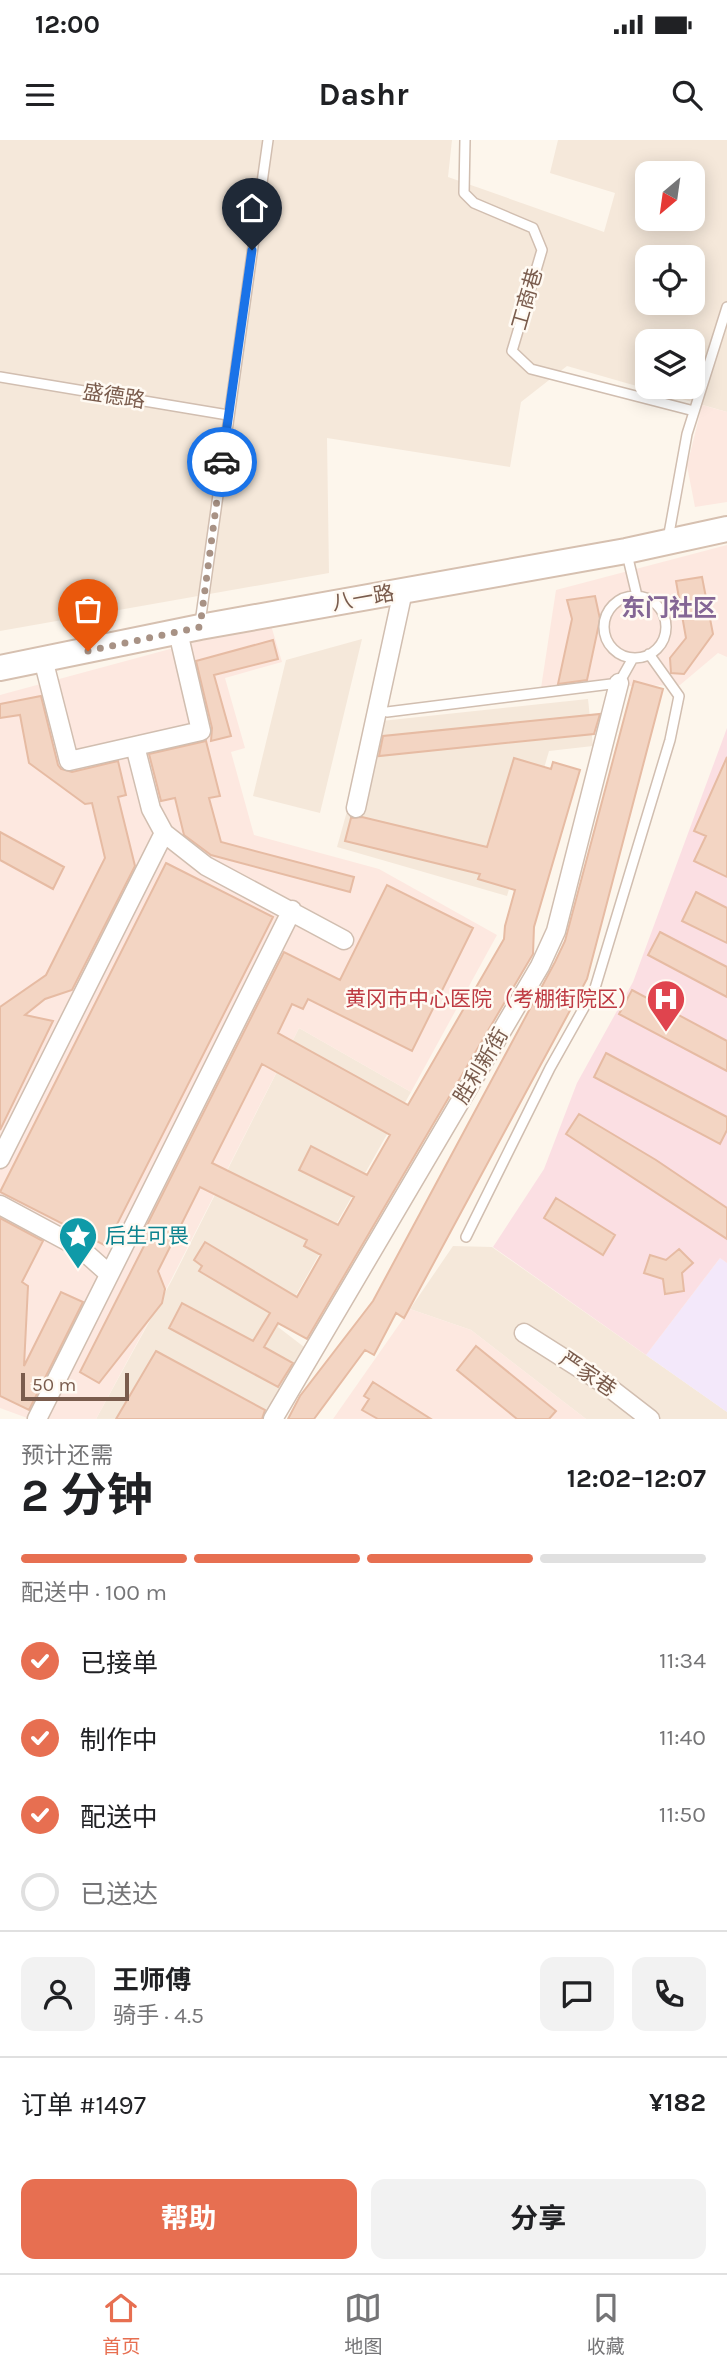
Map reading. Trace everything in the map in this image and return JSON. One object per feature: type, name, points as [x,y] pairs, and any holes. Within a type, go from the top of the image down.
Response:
[{"type":"main road","name":"八一路","points":[[0,668],[189,630],[626,551],[727,529]]},
{"type":"street","points":[[356,808],[404,591]]},
{"type":"street","points":[[43,659],[69,761],[201,731],[189,630]]},
{"type":"street","name":"胜利新街","points":[[273,1419],[540,966],[556,931],[619,683]]},
{"type":"street","points":[[135,746],[151,809],[164,833],[206,866],[344,940]]},
{"type":"street","points":[[0,1159],[164,833]]},
{"type":"street","points":[[37,1419],[292,910]]},
{"type":"street","points":[[0,1205],[80,1248],[108,1273]]},
{"type":"street","name":"严家巷","points":[[524,1332],[606,1385],[650,1419]]},
{"type":"lane","points":[[189,630],[228,415],[268,140]]},
{"type":"lane","name":"工商巷","points":[[465,140],[464,193],[474,203],[533,228],[542,250],[512,351],[531,369],[694,411]]},
{"type":"lane","points":[[667,541],[687,434],[727,307]]},
{"type":"lane","name":"盛德路","points":[[0,377],[228,415]]},
{"type":"lane","points":[[626,551],[637,596]]},
{"type":"lane","points":[[637,596],[658,607],[665,621],[661,644],[649,654],[633,658],[618,653],[612,647],[604,625],[614,604],[621,599],[637,596]]},
{"type":"lane","points":[[466,1237],[508,1163],[550,1068],[595,988],[670,740],[679,696],[649,654]]},
{"type":"lane","points":[[387,712],[619,683],[633,658]]},
{"type":"shaded area","points":[[0,140],[452,140],[448,177],[604,232],[615,193],[550,173],[558,140],[727,140],[727,412],[682,399],[705,399],[705,329],[635,329],[635,386],[567,366],[521,402],[510,467],[327,438],[329,573],[0,631]]},
{"type":"shaded area","points":[[702,405],[727,412],[727,502],[695,507],[687,466]]},
{"type":"shaded area","points":[[727,545],[727,657],[718,653],[680,685],[541,688],[556,590]]},
{"type":"shaded area","points":[[270,622],[282,662],[225,678],[245,748],[231,752],[254,835],[379,869],[497,935],[411,1092],[299,1028],[171,1280],[96,1419],[30,1419],[0,1408],[0,695]]},
{"type":"shaded area","points":[[362,639],[320,813],[253,796],[286,660]]},
{"type":"shaded area","points":[[588,699],[593,746],[549,751],[507,896],[337,847],[372,722]]},
{"type":"shaded area","name":"黄冈市中心医院（考棚街院区）","points":[[727,728],[727,1263],[720,1258],[646,1355],[493,1247],[544,1169],[577,1083],[633,982]]},
{"type":"shaded area","points":[[299,1028],[411,1092],[278,1327],[308,1350],[267,1419],[96,1419],[172,1280]]},
{"type":"shaded area","points":[[453,1246],[492,1247],[727,1412],[727,1419],[586,1419],[471,1330],[410,1309]]},
{"type":"shaded area","points":[[720,1258],[727,1263],[727,1412],[646,1355]]},
{"type":"shaded area","points":[[410,1309],[471,1330],[586,1419],[333,1419]]},
{"type":"building","points":[[702,577],[713,634],[684,674],[671,673],[670,658],[686,638],[676,581]]},
{"type":"building","points":[[595,596],[600,619],[587,680],[558,684],[572,619],[567,600]]},
{"type":"building","points":[[273,640],[278,659],[214,675],[231,736],[211,741],[212,728],[196,661]]},
{"type":"building","points":[[634,681],[663,689],[587,979],[404,1318],[396,1313],[374,1355],[365,1350],[314,1419],[288,1419],[300,1396],[373,1301],[565,941]]},
{"type":"building","points":[[41,696],[61,769],[72,772],[118,761],[126,795],[118,797],[135,866],[72,990],[45,999],[25,1015],[53,1021],[0,1130],[0,1007],[46,975],[105,858],[92,803],[85,804],[29,763],[20,715],[0,718],[0,704]]},
{"type":"building","points":[[600,714],[594,734],[379,756],[383,736]]},
{"type":"building","points":[[206,741],[220,796],[209,798],[221,842],[354,877],[350,892],[211,855],[184,835],[175,798],[161,801],[149,754]]},
{"type":"building","points":[[727,757],[727,877],[694,861],[706,836],[694,831]]},
{"type":"building","points":[[514,758],[551,769],[553,762],[580,770],[534,927],[533,954],[307,1339],[278,1323],[264,1347],[293,1363],[278,1387],[169,1328],[182,1303],[253,1341],[270,1313],[199,1271],[202,1266],[194,1260],[205,1242],[297,1297],[321,1255],[304,1246],[307,1240],[200,1187],[158,1271],[165,1289],[162,1303],[99,1383],[80,1372],[144,1246],[138,1243],[284,952],[340,980],[387,885],[473,928],[412,1051],[308,999],[303,1009],[292,1004],[278,1033],[408,1105],[504,939],[515,890],[478,879],[480,874],[345,841],[351,818],[362,817],[487,847]],"holes":[[[262,1064],[390,1135],[367,1175],[311,1146],[299,1170],[354,1197],[338,1225],[212,1163]]]},
{"type":"building","points":[[0,832],[64,867],[53,889],[0,860]]},
{"type":"building","points":[[166,863],[273,917],[106,1246],[0,1192]]},
{"type":"building","points":[[696,892],[727,908],[727,943],[682,921]]},
{"type":"building","points":[[660,932],[727,967],[727,997],[648,955]]},
{"type":"building","points":[[632,990],[727,1041],[727,1071],[619,1014]]},
{"type":"building","points":[[606,1053],[727,1117],[727,1130],[720,1144],[594,1077]]},
{"type":"building","points":[[579,1114],[656,1160],[727,1208],[727,1239],[566,1134]]},
{"type":"building","points":[[556,1198],[615,1235],[603,1255],[544,1218]]},
{"type":"building","points":[[0,1218],[43,1241],[22,1282],[28,1286],[24,1366],[61,1292],[83,1302],[29,1410],[0,1396]]},
{"type":"building","points":[[679,1249],[693,1263],[682,1273],[684,1291],[665,1294],[663,1279],[644,1273],[650,1255],[666,1260]]},
{"type":"building","points":[[476,1346],[556,1411],[549,1419],[517,1419],[457,1370]]},
{"type":"building","points":[[156,1351],[265,1410],[262,1419],[116,1419]]},
{"type":"building","points":[[373,1382],[431,1419],[378,1419],[362,1410],[369,1399],[364,1396]]},
{"type":"way so far","points":[[88,651],[200,627],[222,462]]},
{"type":"place","name":"黄冈市中心医院（考棚街院区）","points":[[666,1033]]},
{"type":"place","name":"后生可畏","points":[[78,1270]]},
{"type":"district","name":"东门社区","points":[[669,608]]},
{"type":"route","points":[[222,462],[252,250]]}]
